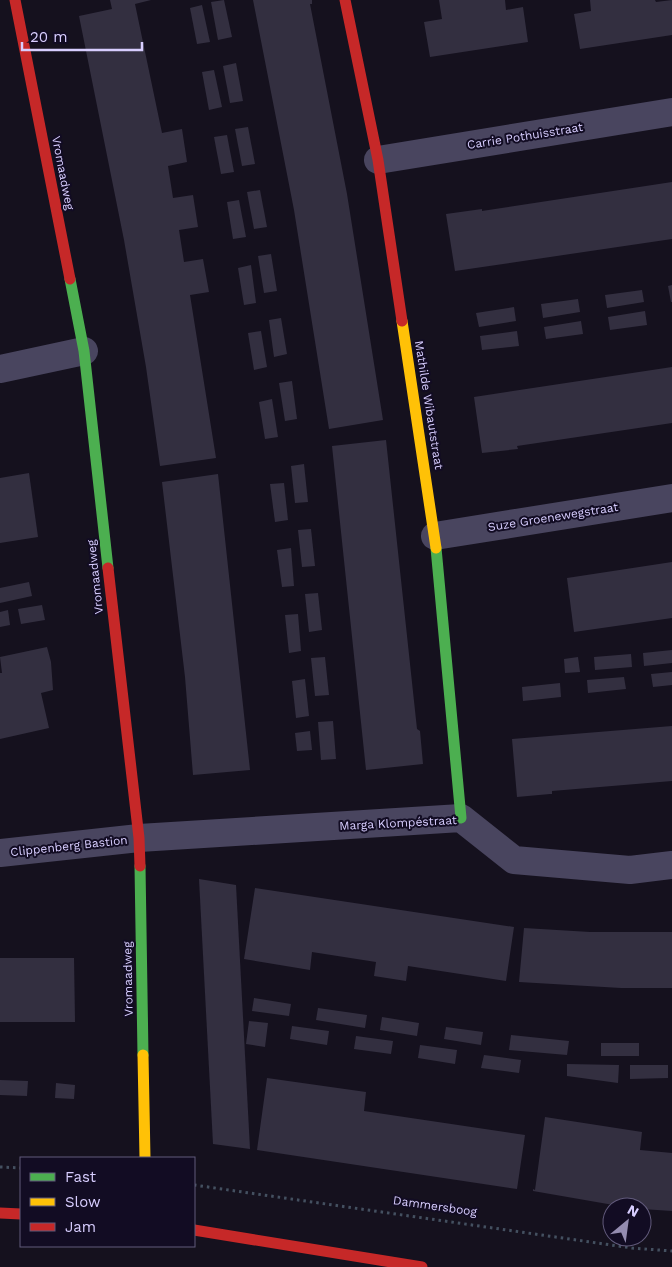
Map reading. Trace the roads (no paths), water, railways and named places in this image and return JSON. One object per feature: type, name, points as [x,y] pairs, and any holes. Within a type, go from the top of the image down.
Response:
[{"type":"street","name":"Vromaadweg","points":[[15,0],[84,351],[139,838],[145,1157]]},
{"type":"street","name":"Mathilde Wibautstraat","points":[[345,0],[378,160],[435,536],[461,818]]},
{"type":"street","name":"Carrie Pothuisstraat","points":[[378,160],[672,112]]},
{"type":"street","points":[[0,370],[84,351]]},
{"type":"street","name":"Suze Groenewegstraat","points":[[435,536],[672,498]]},
{"type":"street","name":"Marga Klompéstraat","points":[[139,838],[461,818],[514,860],[630,870],[672,865]]},
{"type":"street","name":"Clippenberg Bastion","points":[[0,853],[139,838]]},
{"type":"street","points":[[0,1213],[20,1214]]},
{"type":"street","points":[[195,1230],[422,1267]]}]
